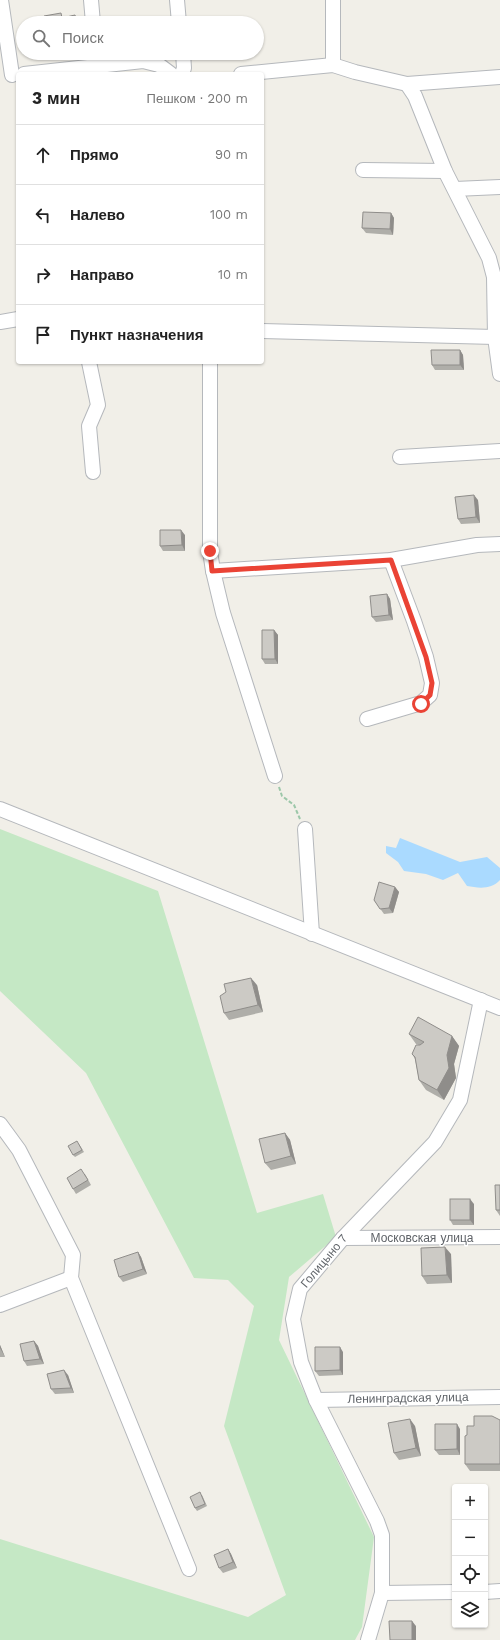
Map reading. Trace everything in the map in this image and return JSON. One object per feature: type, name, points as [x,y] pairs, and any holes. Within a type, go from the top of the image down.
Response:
[{"type":"street","points":[[1,0],[13,75]]},
{"type":"street","points":[[90,0],[92,16]]},
{"type":"street","points":[[177,0],[178,16]]},
{"type":"street","points":[[333,0],[333,65]]},
{"type":"street","points":[[30,72],[97,60],[143,61],[159,65],[168,72]]},
{"type":"street","points":[[183,60],[183,72]]},
{"type":"street","points":[[261,72],[333,65],[355,72],[407,84],[500,77]]},
{"type":"street","points":[[407,84],[415,96],[445,171],[489,258],[494,277],[495,337],[500,374]]},
{"type":"street","points":[[363,170],[445,171]]},
{"type":"street","points":[[455,189],[500,188]]},
{"type":"street","points":[[0,322],[16,319]]},
{"type":"street","points":[[264,330],[495,337]]},
{"type":"street","points":[[89,364],[98,405],[89,426],[93,472]]},
{"type":"street","points":[[210,364],[210,551],[212,571],[223,613],[275,776]]},
{"type":"street","points":[[400,457],[500,451]]},
{"type":"street","points":[[212,571],[391,560],[476,545],[500,544]]},
{"type":"street","points":[[367,719],[421,704],[430,695],[432,683],[421,643],[391,560]]},
{"type":"street","points":[[0,809],[500,1008]]},
{"type":"street","points":[[305,829],[312,934]]},
{"type":"street","name":"Голицыно 7","points":[[368,1640],[382,1593],[382,1535],[316,1400],[301,1362],[293,1319],[300,1289],[343,1238],[435,1142],[460,1100],[480,1000]]},
{"type":"street","points":[[0,1124],[19,1150],[73,1255],[72,1278],[189,1570]]},
{"type":"street","name":"Московская улица","points":[[343,1238],[500,1237]]},
{"type":"street","points":[[0,1305],[72,1278]]},
{"type":"street","name":"Ленинградская улица","points":[[316,1400],[500,1397]]},
{"type":"street","points":[[382,1593],[452,1592]]},
{"type":"street","points":[[488,1592],[500,1592]]},
{"type":"path","points":[[275,776],[282,796],[294,805],[305,829]]},
{"type":"green space","points":[[0,829],[158,891],[257,1213],[323,1194],[336,1237],[289,1277],[279,1340],[374,1537],[362,1627],[355,1640],[0,1640],[0,1539],[248,1617],[286,1595],[224,1426],[254,1306],[228,1280],[194,1278],[86,1073],[0,991]]},
{"type":"water","points":[[400,838],[460,862],[487,857],[500,868],[500,880],[489,887],[484,888],[467,886],[458,873],[443,880],[426,874],[404,871],[398,862],[386,853],[386,846],[396,848]]},
{"type":"building","points":[[61,13],[62,16],[44,16]]},
{"type":"building","points":[[363,212],[391,213],[390,229],[362,228]]},
{"type":"building","points":[[431,350],[460,350],[460,365],[432,365]]},
{"type":"building","points":[[474,495],[476,517],[458,519],[455,497]]},
{"type":"building","points":[[160,530],[181,530],[182,545],[160,546]]},
{"type":"building","points":[[387,594],[389,615],[372,617],[370,596]]},
{"type":"building","points":[[262,630],[274,630],[275,659],[262,659]]},
{"type":"building","points":[[379,882],[395,887],[389,908],[380,909],[374,900]]},
{"type":"building","points":[[251,978],[258,1005],[224,1013],[220,996],[226,992],[224,984]]},
{"type":"building","points":[[418,1017],[452,1036],[447,1055],[449,1068],[437,1090],[419,1080],[415,1057],[412,1054],[416,1045],[420,1045],[424,1042],[409,1034]]},
{"type":"building","points":[[285,1133],[291,1156],[265,1163],[259,1139]]},
{"type":"building","points":[[77,1141],[82,1150],[73,1155],[68,1146]]},
{"type":"building","points":[[81,1169],[88,1180],[73,1189],[67,1178]]},
{"type":"building","points":[[495,1185],[500,1185],[500,1210],[496,1210]]},
{"type":"building","points":[[450,1199],[470,1199],[470,1220],[450,1220]]},
{"type":"building","points":[[445,1247],[447,1275],[422,1276],[421,1248]]},
{"type":"building","points":[[138,1252],[143,1269],[119,1277],[114,1260]]},
{"type":"building","points":[[34,1341],[40,1359],[24,1361],[20,1344]]},
{"type":"building","points":[[315,1347],[340,1347],[340,1370],[315,1371]]},
{"type":"building","points":[[64,1370],[71,1388],[51,1389],[47,1374]]},
{"type":"building","points":[[474,1416],[492,1416],[500,1420],[500,1464],[465,1464],[465,1436],[467,1435],[467,1426],[474,1426]]},
{"type":"building","points":[[410,1419],[416,1448],[394,1453],[388,1423]]},
{"type":"building","points":[[435,1424],[457,1424],[457,1449],[435,1450]]},
{"type":"building","points":[[200,1492],[205,1504],[195,1508],[190,1497]]},
{"type":"building","points":[[228,1549],[233,1562],[219,1568],[214,1555]]},
{"type":"building","points":[[389,1621],[412,1621],[412,1640],[390,1640]]},
{"type":"route","points":[[210,551],[212,571],[391,560],[426,657],[432,683],[430,695],[421,704]]}]
